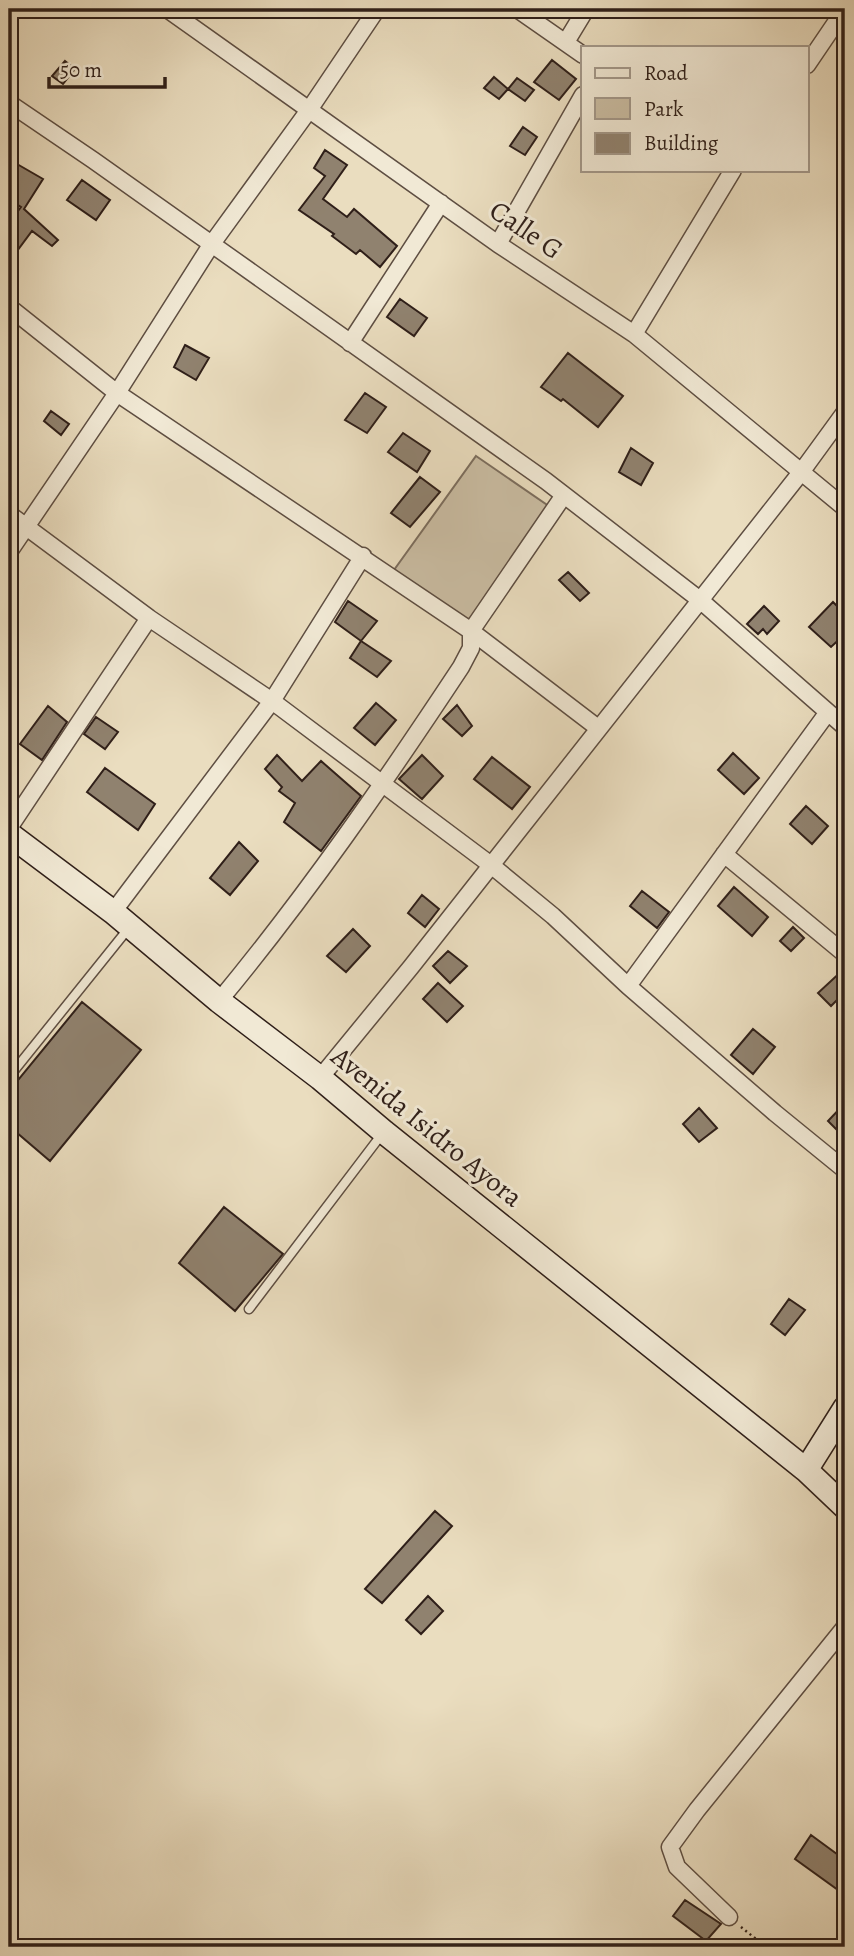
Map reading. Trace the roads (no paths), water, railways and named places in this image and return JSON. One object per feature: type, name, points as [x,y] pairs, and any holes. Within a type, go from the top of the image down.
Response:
[{"type":"street","name":"Calle G","points":[[167,9],[498,244],[634,334],[845,508]]},
{"type":"street","points":[[9,552],[117,393],[211,245],[309,110],[377,9]]},
{"type":"street","points":[[517,9],[581,53]]},
{"type":"street","points":[[566,42],[586,9]]},
{"type":"street","points":[[808,63],[838,12]]},
{"type":"street","points":[[498,244],[581,99]]},
{"type":"street","points":[[9,103],[565,495],[700,600],[845,727]]},
{"type":"street","points":[[634,334],[732,172]]},
{"type":"street","points":[[350,343],[441,204]]},
{"type":"street","points":[[9,307],[117,393],[471,631],[598,728]]},
{"type":"street","points":[[320,1078],[411,967],[802,471],[845,412]]},
{"type":"street","points":[[219,1001],[275,933],[383,785],[461,667],[471,649],[471,631],[565,495]]},
{"type":"street","points":[[9,514],[149,618],[272,701],[491,865],[553,916],[628,986],[775,1113],[845,1170]]},
{"type":"street","points":[[121,919],[272,701],[363,556]]},
{"type":"street","points":[[9,828],[149,618]]},
{"type":"street","points":[[628,986],[828,712]]},
{"type":"street","name":"Avenida Isidro Ayora","points":[[9,834],[121,919],[219,1001],[320,1078],[806,1469],[845,1507]]},
{"type":"street","points":[[724,854],[845,954]]},
{"type":"street","points":[[806,1469],[845,1408]]},
{"type":"street","points":[[729,1917],[677,1867],[670,1847],[845,1627]]},
{"type":"lane","points":[[9,1077],[121,919]]},
{"type":"lane","points":[[249,1309],[384,1132]]}]
